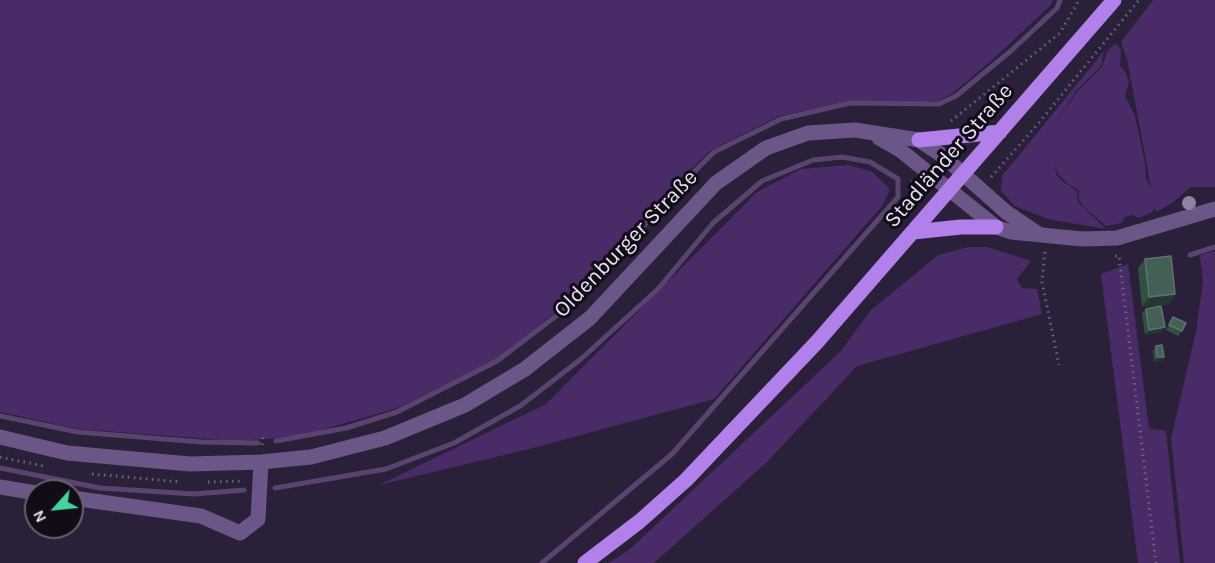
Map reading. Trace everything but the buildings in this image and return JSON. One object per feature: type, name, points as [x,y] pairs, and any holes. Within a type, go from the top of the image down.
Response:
[{"type":"main road","name":"Stadländer Straße","points":[[585,563],[640,521],[686,480],[817,342],[1114,0]]},
{"type":"main road","points":[[919,140],[1000,132]]},
{"type":"main road","points":[[913,232],[961,226],[996,227]]},
{"type":"street","name":"Oldenburger Straße","points":[[0,436],[67,453],[190,464],[261,462],[311,457],[385,438],[465,405],[525,369],[590,318],[699,198],[734,168],[766,148],[808,133],[833,130],[919,140],[964,174],[979,190],[1041,235]]},
{"type":"street","points":[[872,133],[925,170],[996,227],[1011,232],[1082,239],[1117,238],[1215,209]]},
{"type":"street","points":[[84,500],[201,516],[240,532],[258,519],[261,462]]},
{"type":"street","points":[[0,487],[24,491]]},
{"type":"path","points":[[951,136],[948,128],[954,117],[969,109],[1060,33],[1079,0]]},
{"type":"path","points":[[979,190],[1037,125],[1139,0]]},
{"type":"path","points":[[911,179],[925,170]]},
{"type":"path","points":[[1041,235],[1042,282],[1059,365]]},
{"type":"path","points":[[1119,256],[1156,563]]},
{"type":"path","points":[[0,457],[54,468]]},
{"type":"path","points":[[84,473],[182,482]]},
{"type":"path","points":[[203,482],[260,480]]},
{"type":"shaded area","points":[[0,0],[1053,0],[1051,5],[991,61],[953,93],[938,101],[890,103],[850,101],[779,116],[711,150],[662,198],[619,250],[572,299],[497,359],[398,408],[297,437],[235,441],[78,429],[0,412]]},
{"type":"shaded area","points":[[1153,0],[1215,0],[1215,187],[1190,187],[1174,202],[1156,212],[1155,208],[1152,212],[1139,218],[1132,215],[1125,217],[1122,223],[1106,226],[1084,207],[1079,199],[1079,190],[1068,184],[1057,173],[1055,163],[1056,175],[1077,191],[1078,202],[1106,229],[1048,219],[1015,206],[1001,191],[1002,176],[1104,51],[1101,66],[1076,91],[1058,120],[1077,92],[1102,67],[1107,52],[1115,43],[1121,49],[1120,66],[1125,71],[1129,83],[1125,96],[1135,116],[1146,179],[1151,187],[1127,59],[1121,42]]},
{"type":"shaded area","points":[[848,165],[871,171],[890,189],[882,206],[714,399],[533,448],[379,485],[546,404],[757,192],[801,169]]},
{"type":"shaded area","points":[[968,247],[987,247],[1031,261],[1017,279],[1022,288],[1037,289],[1042,314],[857,366],[768,461],[654,563],[609,563],[630,549],[841,351],[870,311],[938,255]]},
{"type":"shaded area","points":[[1215,251],[1215,563],[1184,563],[1171,438],[1196,332],[1203,281],[1200,255]]},
{"type":"shaded area","points":[[1128,264],[1149,428],[1166,431],[1180,563],[1138,563],[1101,274]]},
{"type":"waterway","points":[[276,441],[346,428],[397,412],[497,361],[577,300],[619,256],[663,203],[714,152],[781,119],[850,103],[939,104],[956,96],[1012,50],[1057,8],[1060,0]]},
{"type":"waterway","points":[[275,488],[386,469],[454,443],[520,406],[581,359],[658,289],[713,223],[762,181],[813,160],[842,157],[870,162],[898,179],[898,197],[672,454],[542,563]]},
{"type":"waterway","points":[[1190,255],[1215,247]]},
{"type":"waterway","points":[[0,416],[78,432],[201,442],[258,443]]},
{"type":"waterway","points":[[0,468],[100,488],[194,494],[244,490]]}]
